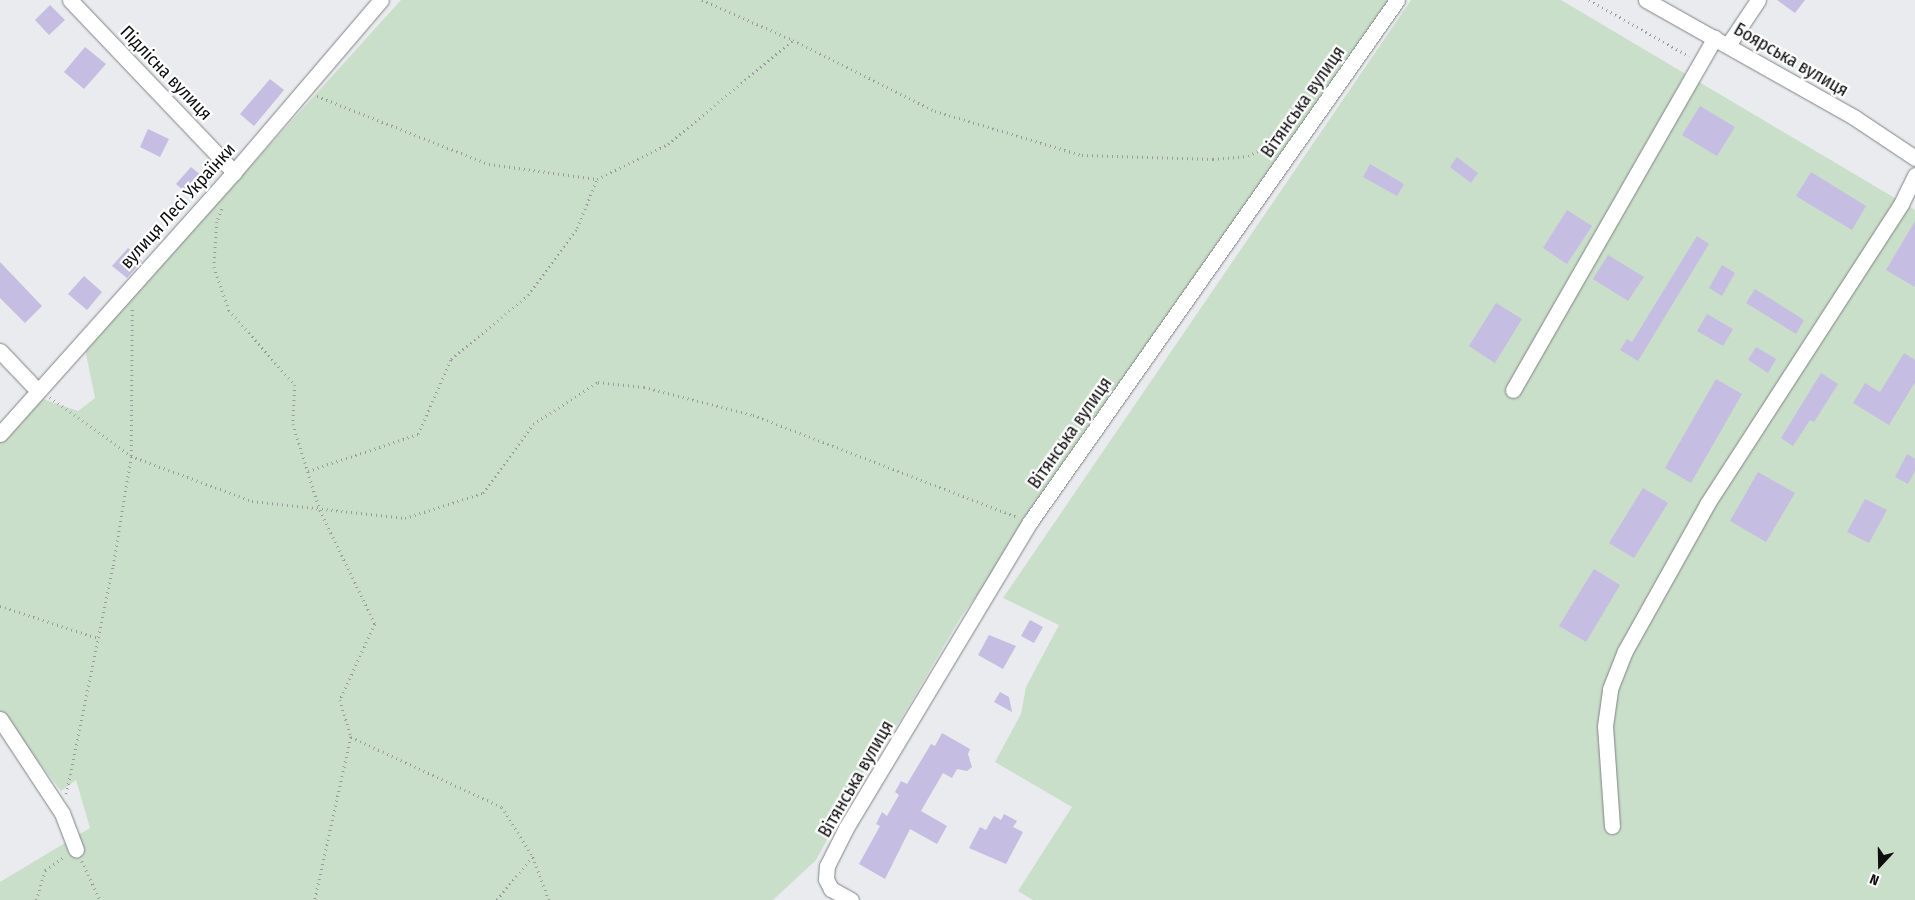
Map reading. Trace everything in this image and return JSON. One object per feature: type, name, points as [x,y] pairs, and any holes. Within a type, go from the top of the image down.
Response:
[{"type":"street","name":"Підлісна вулиця","points":[[70,0],[234,172]]},
{"type":"street","name":"вулиця Лесі Українки","points":[[0,434],[234,172],[381,0]]},
{"type":"street","name":"Вітянська вулиця","points":[[851,900],[831,890],[826,879],[827,866],[846,828],[1030,522],[1397,0]]},
{"type":"street","name":"Боярська вулиця","points":[[1646,0],[1722,41],[1855,118],[1915,158]]},
{"type":"street","points":[[1513,390],[1701,63],[1758,0]]},
{"type":"street","points":[[1612,826],[1604,726],[1610,689],[1625,651],[1706,504],[1902,202],[1915,175]]},
{"type":"street","points":[[0,351],[38,391]]},
{"type":"street","points":[[0,720],[62,813],[76,849]]},
{"type":"path","points":[[702,0],[793,40],[935,111],[1082,155],[1213,159],[1248,156],[1286,135],[1306,130]]},
{"type":"path","points":[[1589,0],[1701,63]]},
{"type":"path","points":[[304,91],[489,164],[597,179],[668,144],[793,40]]},
{"type":"path","points":[[308,471],[418,434],[451,359],[528,295],[577,228],[597,179]]},
{"type":"path","points":[[222,207],[217,222],[214,267],[230,310],[295,385],[293,424],[320,510],[374,624],[340,700],[351,738],[315,900]]},
{"type":"path","points":[[62,813],[98,638],[131,456],[134,321],[129,290]]},
{"type":"path","points":[[38,391],[57,400],[131,456],[252,501],[405,518],[484,493],[534,424],[598,382],[644,387],[753,415],[1030,522]]},
{"type":"path","points":[[0,606],[98,638]]},
{"type":"path","points":[[351,738],[502,807],[533,857],[548,900]]},
{"type":"path","points":[[36,900],[45,870],[76,849],[100,900]]},
{"type":"path","points":[[497,900],[533,857]]},
{"type":"green space","points":[[401,0],[1402,0],[1203,284],[961,617],[901,719],[865,770],[816,860],[773,900],[0,900],[0,882],[90,828],[76,780],[61,791],[0,712],[0,440],[40,398],[78,411],[95,398],[85,349]]},
{"type":"green space","points":[[1411,0],[1561,0],[1915,210],[1915,900],[1033,900],[1018,891],[1072,807],[995,762],[1021,714],[1026,687],[1059,625],[1003,598]]},
{"type":"building","points":[[1777,0],[1805,0],[1795,13]]},
{"type":"building","points":[[50,5],[65,20],[49,35],[35,20]]},
{"type":"building","points":[[85,47],[106,64],[84,89],[64,72]]},
{"type":"building","points":[[270,79],[284,90],[254,126],[240,114]]},
{"type":"building","points":[[1700,106],[1735,127],[1717,156],[1682,135]]},
{"type":"building","points":[[148,129],[169,139],[160,157],[140,147]]},
{"type":"building","points":[[1457,157],[1478,173],[1471,183],[1450,167]]},
{"type":"building","points":[[1370,164],[1404,184],[1397,196],[1363,177]]},
{"type":"building","points":[[191,167],[207,180],[192,198],[176,184]]},
{"type":"building","points":[[1811,172],[1866,206],[1852,230],[1796,196]]},
{"type":"building","points":[[1567,210],[1592,226],[1567,264],[1543,248]]},
{"type":"building","points":[[1915,221],[1915,287],[1886,270]]},
{"type":"building","points":[[1697,236],[1709,244],[1638,361],[1620,350],[1627,339],[1632,342]]},
{"type":"building","points":[[128,248],[142,261],[127,278],[112,266]]},
{"type":"building","points":[[1608,255],[1644,277],[1628,301],[1593,279]]},
{"type":"building","points":[[0,262],[42,306],[25,323],[0,298]]},
{"type":"building","points":[[1722,265],[1735,273],[1722,296],[1709,288]]},
{"type":"building","points":[[84,276],[102,292],[87,310],[68,294]]},
{"type":"building","points":[[1755,289],[1804,320],[1796,334],[1746,303]]},
{"type":"building","points":[[1496,303],[1522,319],[1495,363],[1469,346]]},
{"type":"building","points":[[1707,314],[1733,329],[1723,346],[1697,331]]},
{"type":"building","points":[[1756,347],[1776,359],[1768,373],[1748,360]]},
{"type":"building","points":[[1904,353],[1915,360],[1915,382],[1889,425],[1853,403],[1865,383],[1880,392]]},
{"type":"building","points":[[1821,373],[1838,384],[1814,422],[1810,420],[1793,446],[1781,438]]},
{"type":"building","points":[[1716,379],[1742,394],[1691,483],[1665,468]]},
{"type":"building","points":[[1907,454],[1915,459],[1915,471],[1908,484],[1895,477]]},
{"type":"building","points":[[1758,472],[1795,493],[1766,542],[1730,521]]},
{"type":"building","points":[[1643,488],[1668,503],[1634,558],[1609,543]]},
{"type":"building","points":[[1865,499],[1887,510],[1869,543],[1847,532]]},
{"type":"building","points":[[1594,569],[1620,585],[1586,642],[1559,626]]},
{"type":"building","points":[[1030,620],[1043,627],[1034,643],[1021,636]]},
{"type":"building","points":[[989,635],[1016,646],[1003,669],[978,655]]},
{"type":"building","points":[[1000,692],[1009,697],[1012,712],[994,702]]},
{"type":"building","points":[[942,733],[970,749],[968,754],[972,767],[967,771],[957,769],[952,778],[943,773],[921,811],[947,826],[937,844],[910,829],[885,879],[859,864],[880,826],[876,824],[882,812],[887,816],[899,795],[895,792],[901,781],[907,784],[931,744],[935,746]]},
{"type":"building","points":[[1004,814],[1017,821],[1013,827],[1023,832],[1006,864],[969,848],[980,827],[986,830],[994,816],[1001,820]]}]
